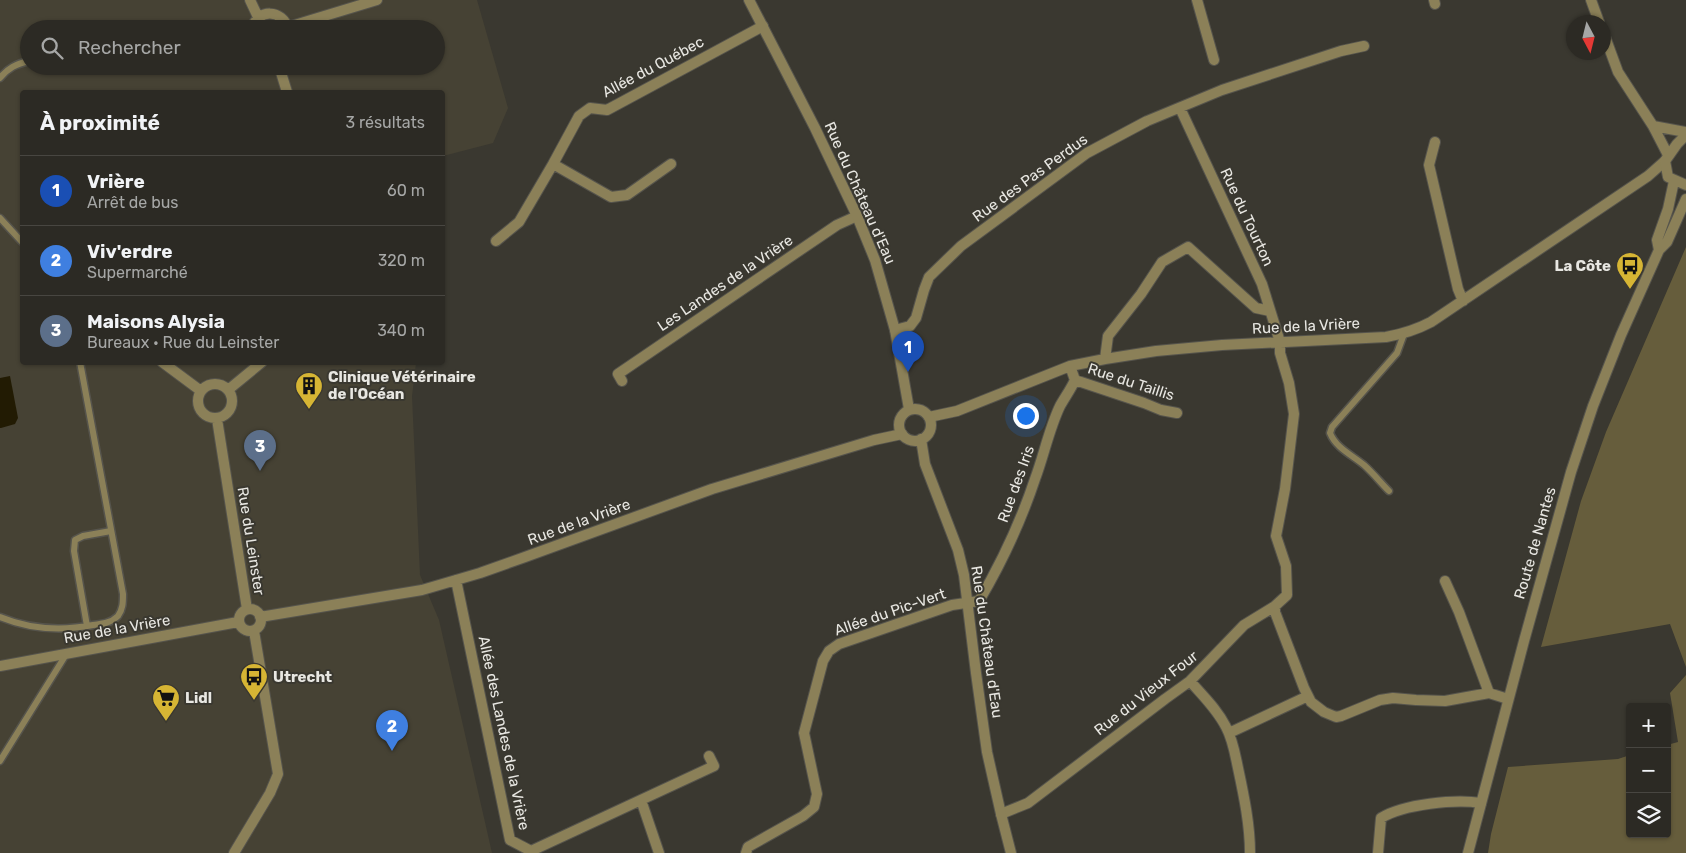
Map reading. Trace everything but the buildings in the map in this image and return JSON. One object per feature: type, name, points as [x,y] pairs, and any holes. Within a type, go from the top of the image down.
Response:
[{"type":"street","points":[[250,0],[258,17]]},
{"type":"street","points":[[313,20],[377,0]]},
{"type":"street","name":"Rue du Château d'Eau","points":[[749,0],[816,128],[876,260],[895,330],[909,409]]},
{"type":"street","points":[[1197,0],[1214,60]]},
{"type":"street","points":[[1590,0],[1596,15]]},
{"type":"street","points":[[256,20],[264,14],[276,14],[284,20]]},
{"type":"street","name":"Allée du Québec","points":[[496,241],[519,222],[579,116],[590,108],[607,110],[763,26]]},
{"type":"street","name":"Rue des Pas Perdus","points":[[895,330],[910,326],[916,318],[930,277],[961,246],[1088,153],[1147,121],[1222,90],[1364,46]]},
{"type":"street","points":[[1611,53],[1618,72],[1653,126],[1667,158],[1671,179]]},
{"type":"street","points":[[282,75],[286,90]]},
{"type":"street","name":"Rue du Tourton","points":[[1180,108],[1262,284],[1280,342]]},
{"type":"street","points":[[1653,126],[1686,134]]},
{"type":"street","name":"Rue de la Vrière","points":[[929,417],[957,410],[1070,366],[1104,359],[1156,351],[1222,345],[1386,337],[1416,330],[1463,301],[1648,176],[1667,158],[1686,134]]},
{"type":"street","points":[[1435,142],[1429,165],[1458,289],[1463,301]]},
{"type":"street","points":[[553,164],[611,197],[627,195],[671,164]]},
{"type":"street","points":[[1648,176],[1671,179],[1686,185]]},
{"type":"street","name":"Route de Nantes","points":[[1659,250],[1657,240],[1668,209],[1671,179]]},
{"type":"street","name":"Route de Nantes","points":[[1468,853],[1508,699],[1574,463],[1593,406],[1621,335],[1659,250],[1667,242],[1686,199]]},
{"type":"street","name":"Les Landes de la Vrière","points":[[622,380],[618,374],[837,225],[857,216]]},
{"type":"street","points":[[1104,359],[1108,336],[1141,294],[1162,262],[1188,248],[1256,308],[1270,311]]},
{"type":"street","name":"Rue du Vieux Four","points":[[1001,814],[1028,803],[1164,699],[1190,682],[1244,625],[1275,606],[1287,595],[1286,566],[1276,536],[1285,489],[1294,422],[1289,383],[1280,354],[1280,342]]},
{"type":"street","points":[[166,365],[201,391]]},
{"type":"street","points":[[228,390],[258,365]]},
{"type":"street","points":[[1070,366],[1075,380]]},
{"type":"street","name":"Rue du Taillis","points":[[1075,380],[1160,410],[1177,414]]},
{"type":"street","name":"Rue des Iris","points":[[968,602],[979,601],[993,578],[1025,507],[1060,405],[1070,392],[1075,380]]},
{"type":"street","points":[[214,384],[224,386],[228,390],[231,394],[232,405],[227,414],[217,419],[206,416],[202,412],[198,402],[201,391],[214,384]]},
{"type":"street","points":[[909,409],[920,410],[929,417],[931,427],[926,437],[910,440],[902,434],[899,423],[904,413],[909,409]]},
{"type":"street","name":"Rue du Leinster","points":[[217,419],[247,610]]},
{"type":"street","name":"Rue de la Vrière","points":[[260,617],[422,590],[525,557],[712,489],[874,440],[902,434]]},
{"type":"street","name":"Rue du Château d'Eau","points":[[921,439],[925,464],[958,550],[964,575],[987,752],[1011,853]]},
{"type":"street","name":"Allée des Landes de la Vrière","points":[[456,580],[510,840],[531,850],[714,766],[709,756]]},
{"type":"street","points":[[1445,581],[1490,693]]},
{"type":"street","name":"Allée du Pic-Vert","points":[[746,853],[748,847],[803,816],[814,807],[817,794],[804,733],[823,661],[829,651],[840,644],[952,605],[968,602]]},
{"type":"street","points":[[1275,606],[1275,612],[1311,702],[1324,712],[1336,717],[1380,700],[1393,698],[1445,700],[1490,693],[1508,699]]},
{"type":"street","points":[[247,610],[254,610],[260,617],[260,624],[254,631],[244,630],[238,622],[239,616],[247,610]]},
{"type":"street","name":"Rue de la Vrière","points":[[0,666],[238,622]]},
{"type":"street","points":[[234,853],[270,793],[278,774],[254,631]]},
{"type":"street","points":[[1190,682],[1215,708],[1229,733],[1243,792],[1250,853]]},
{"type":"street","points":[[1229,733],[1308,696]]},
{"type":"street","points":[[641,800],[659,853]]},
{"type":"street","points":[[1378,853],[1381,818],[1390,812],[1456,801],[1481,802]]},
{"type":"lane","points":[[0,78],[5,72],[20,63]]},
{"type":"lane","points":[[0,218],[20,240]]},
{"type":"lane","points":[[1389,491],[1364,466],[1332,440],[1330,434],[1332,427],[1397,354],[1404,334]]},
{"type":"lane","points":[[0,617],[27,625],[62,629],[108,623],[117,617],[123,606],[123,594],[81,365]]},
{"type":"lane","points":[[87,626],[74,551],[75,540],[83,536],[111,531]]},
{"type":"lane","points":[[0,762],[67,653]]},
{"type":"shaded area","points":[[0,0],[477,0],[508,108],[493,143],[445,155],[445,90],[20,90],[20,365],[416,365],[412,396],[420,575],[439,620],[492,853],[0,853]]},
{"type":"shaded area","points":[[1686,247],[1686,667],[1670,624],[1541,647],[1581,501],[1606,432]]},
{"type":"shaded area","points":[[10,376],[18,418],[15,424],[0,428],[0,378]]},
{"type":"shaded area","points":[[1686,675],[1686,853],[1488,853],[1508,767],[1618,759],[1626,756],[1626,838],[1671,838],[1671,744],[1678,742],[1670,693]]},
{"type":"place","name":"La Côte","points":[[1630,290]]},
{"type":"place","name":"Vrière","points":[[908,372]]},
{"type":"place","name":"Clinique Vétérinaire de l'Océan","points":[[309,410]]},
{"type":"place","name":"Maisons Alysia","points":[[260,471]]},
{"type":"place","name":"Utrecht","points":[[254,701]]},
{"type":"place","name":"Lidl","points":[[166,722]]},
{"type":"place","name":"Viv'erdre","points":[[392,751]]}]
